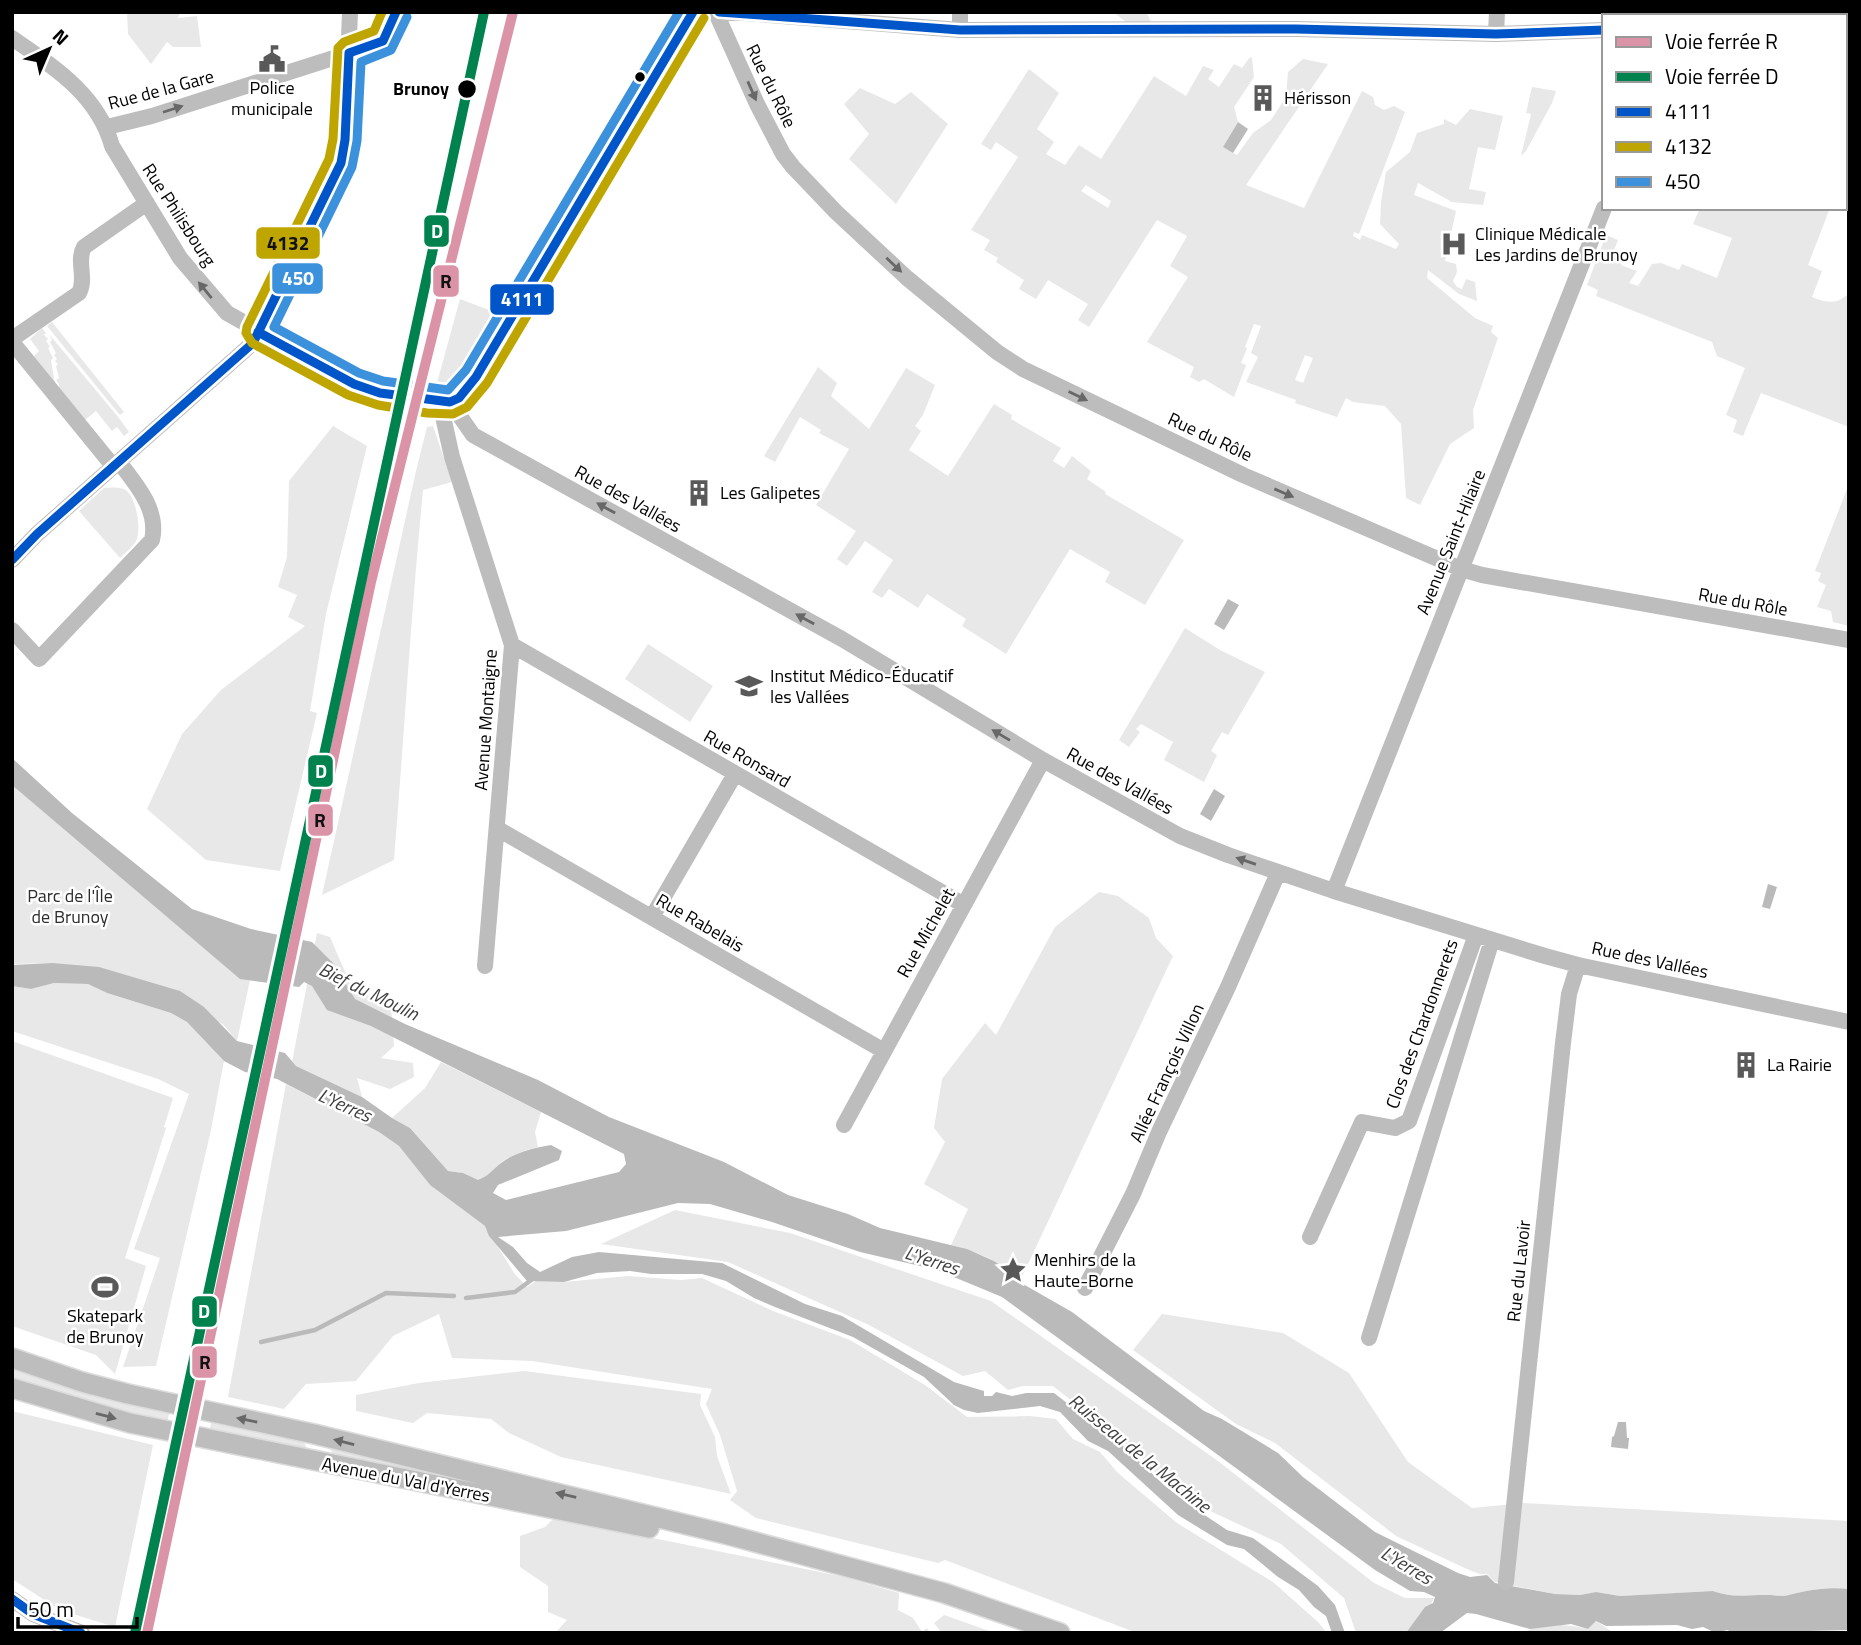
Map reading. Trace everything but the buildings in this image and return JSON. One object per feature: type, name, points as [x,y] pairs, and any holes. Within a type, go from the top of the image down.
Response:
[{"type":"main road","name":"Avenue du Val d'Yerres","points":[[12,1358],[82,1382],[128,1394],[314,1434],[725,1535],[944,1593],[1060,1633]]},
{"type":"main road","name":"Avenue du Val d'Yerres","points":[[12,1388],[130,1423],[300,1459],[717,1542],[774,1549]]},
{"type":"street","points":[[12,560],[253,342],[341,163],[345,140],[350,12]]},
{"type":"street","points":[[440,402],[459,398],[476,377],[693,12]]},
{"type":"street","points":[[711,12],[961,30],[1296,29],[1496,34],[1602,30]]},
{"type":"street","points":[[960,12],[961,30]]},
{"type":"street","points":[[1496,12],[1496,34]]},
{"type":"street","name":"Rue du Rôle","points":[[716,13],[757,104],[783,154],[793,167],[836,212],[907,278],[997,352],[1023,369],[1243,475],[1461,569],[1482,575],[1849,640]]},
{"type":"street","name":"Rue de la Gare","points":[[12,38],[82,92],[107,127],[152,116],[349,53]]},
{"type":"street","name":"Rue Philisbourg","points":[[107,127],[112,146],[180,258],[226,313],[354,384],[380,393]]},
{"type":"street","points":[[12,630],[39,659],[152,540],[155,529],[149,508],[135,482],[116,464],[12,340],[79,293],[82,281],[81,253],[84,247],[146,203]]},
{"type":"street","name":"Avenue Saint-Hilaire","points":[[1334,891],[1603,210]]},
{"type":"street","name":"Rue des Vallées","points":[[440,402],[473,435],[842,639],[1043,760],[1180,836],[1278,873],[1578,965],[1849,1022]]},
{"type":"street","name":"Avenue Montaigne","points":[[440,402],[452,457],[512,645],[485,967]]},
{"type":"street","points":[[452,457],[466,426]]},
{"type":"street","name":"Rue Ronsard","points":[[512,645],[964,905]]},
{"type":"street","name":"Rue Michelet","points":[[844,1125],[1043,760]]},
{"type":"street","points":[[652,917],[735,774]]},
{"type":"street","name":"Rue Rabelais","points":[[498,828],[884,1051]]},
{"type":"street","name":"Allée François Villon","points":[[1085,1288],[1133,1194],[1278,873]]},
{"type":"street","points":[[1368,1338],[1484,937]]},
{"type":"street","name":"Clos des Chardonnerets","points":[[1310,1237],[1362,1122],[1395,1128],[1409,1121],[1484,937]]},
{"type":"street","name":"Rue du Lavoir","points":[[1506,1582],[1563,1043],[1569,994],[1578,965]]},
{"type":"street","points":[[12,1599],[33,1614],[82,1633]]},
{"type":"green space","points":[[127,12],[180,12],[178,18],[197,16],[201,47],[173,47],[167,42],[151,64],[128,34]]},
{"type":"green space","points":[[1113,12],[1146,12],[1151,21],[1130,25]]},
{"type":"green space","points":[[1250,57],[1252,58],[1254,77],[1234,107],[1238,122],[1223,147],[1237,155],[1253,133],[1271,120],[1286,97],[1288,72],[1303,59],[1328,64],[1246,185],[1304,208],[1362,91],[1373,97],[1375,105],[1384,110],[1394,106],[1405,112],[1359,234],[1354,232],[1353,236],[1360,240],[1362,235],[1396,249],[1399,244],[1380,224],[1386,172],[1410,152],[1417,133],[1444,124],[1444,119],[1456,125],[1470,109],[1503,116],[1495,150],[1478,147],[1469,189],[1486,192],[1483,205],[1452,202],[1418,183],[1414,195],[1456,211],[1445,261],[1456,264],[1457,272],[1453,281],[1457,287],[1462,289],[1466,279],[1475,282],[1477,301],[1459,294],[1428,270],[1427,278],[1475,318],[1493,326],[1491,332],[1498,338],[1473,410],[1474,428],[1450,444],[1420,505],[1406,498],[1401,424],[1385,406],[1353,402],[1346,398],[1337,417],[1246,382],[1258,357],[1251,353],[1261,326],[1254,324],[1245,347],[1247,348],[1241,363],[1246,365],[1234,397],[1204,379],[1199,382],[1190,377],[1194,367],[1147,342],[1188,277],[1170,266],[1187,236],[1157,220],[1089,327],[1078,320],[1088,304],[1048,280],[1036,299],[1019,289],[1024,280],[996,262],[998,258],[984,250],[990,240],[971,230],[1018,157],[996,142],[991,150],[981,144],[1029,69],[1059,93],[1037,129],[1054,142],[1046,154],[1065,165],[1079,145],[1101,159],[1154,76],[1186,96],[1203,66],[1214,70],[1208,79],[1219,87],[1234,64],[1242,68]],"holes":[[[1086,185],[1111,201],[1108,208],[1081,191]],[[1305,355],[1313,358],[1303,383],[1295,380]]]},
{"type":"green space","points":[[1532,87],[1556,91],[1552,103],[1521,156],[1531,114],[1526,113]]},
{"type":"green space","points":[[860,88],[895,104],[911,92],[948,124],[896,204],[849,159],[869,134],[844,104]]},
{"type":"green space","points":[[1699,210],[1829,210],[1808,265],[1822,271],[1812,297],[1832,302],[1849,293],[1849,427],[1761,393],[1743,436],[1733,432],[1737,420],[1726,415],[1745,368],[1717,356],[1712,342],[1596,296],[1598,290],[1587,285],[1606,235],[1618,240],[1612,255],[1623,266],[1637,271],[1629,283],[1638,286],[1652,264],[1661,263],[1679,270],[1682,264],[1717,278],[1732,238],[1693,224]]},
{"type":"green space","points":[[460,299],[502,315],[458,381],[435,390]]},
{"type":"green space","points":[[52,322],[124,412],[120,415],[47,326]]},
{"type":"green space","points":[[42,328],[53,358],[51,360],[55,384],[32,358],[39,351],[30,339]]},
{"type":"green space","points":[[49,334],[119,418],[129,432],[124,436],[117,427],[112,431],[96,411],[85,420],[59,390],[56,380],[59,378],[56,366],[58,364]]},
{"type":"green space","points":[[818,367],[837,383],[831,396],[869,429],[906,368],[935,385],[923,415],[915,426],[921,431],[909,450],[948,476],[994,404],[1012,415],[1011,419],[1061,448],[1053,461],[1064,468],[1072,456],[1091,471],[1087,479],[1106,492],[1105,494],[1184,540],[1145,605],[1105,582],[1110,572],[1070,549],[1006,654],[962,626],[966,619],[927,594],[918,608],[889,589],[882,598],[872,592],[893,560],[865,541],[847,566],[837,559],[856,531],[816,505],[849,449],[819,433],[821,430],[800,417],[775,462],[764,456]]},
{"type":"green space","points":[[333,426],[367,446],[326,614],[310,711],[317,713],[280,871],[206,860],[147,809],[182,734],[221,690],[305,626],[288,617],[297,595],[278,587],[287,557],[289,481]]},
{"type":"green space","points":[[433,426],[452,482],[423,490],[394,860],[322,895],[416,471],[427,427]]},
{"type":"green space","points":[[1849,484],[1849,626],[1833,622],[1831,611],[1817,607],[1826,585],[1818,581],[1821,573],[1815,571]]},
{"type":"green space","points":[[104,488],[125,489],[133,501],[137,515],[138,536],[131,548],[120,558],[79,511]]},
{"type":"green space","points":[[1185,628],[1220,650],[1265,672],[1228,735],[1222,732],[1211,751],[1217,755],[1204,782],[1164,760],[1173,742],[1141,724],[1136,729],[1140,732],[1129,747],[1119,740]]},
{"type":"green space","points":[[648,644],[713,686],[690,722],[625,679]]},
{"type":"green space","name":"Parc de l'Île de Brunoy","points":[[12,780],[245,964],[250,980],[237,1041],[223,1024],[52,963],[12,964]]},
{"type":"green space","points":[[1099,892],[1118,896],[1149,918],[1156,938],[1173,956],[1020,1281],[1006,1268],[988,1258],[951,1245],[968,1209],[924,1184],[945,1142],[934,1128],[942,1079],[985,1023],[996,1035],[1055,927]]},
{"type":"green space","points":[[317,933],[330,937],[352,988],[391,1006],[394,1046],[381,1058],[413,1063],[414,1077],[390,1089],[357,1078],[362,1097],[292,1062]]},
{"type":"green space","points":[[54,983],[88,984],[107,993],[171,1013],[187,1022],[224,1061],[211,1130],[156,1366],[123,1367],[160,1258],[134,1249],[189,1094],[158,1079],[12,1031],[12,986],[31,989]]},
{"type":"green space","points":[[12,1041],[173,1098],[125,1258],[146,1266],[115,1374],[96,1355],[12,1326]]},
{"type":"green space","points":[[441,1062],[541,1112],[535,1132],[538,1147],[504,1160],[478,1181],[463,1173],[448,1171],[410,1128],[392,1118],[425,1088]]},
{"type":"green space","points":[[286,1084],[379,1132],[399,1146],[430,1185],[485,1226],[514,1273],[527,1287],[536,1281],[564,1282],[628,1276],[681,1280],[702,1278],[773,1311],[850,1340],[925,1385],[967,1417],[1030,1416],[1056,1419],[1073,1439],[1100,1452],[1118,1473],[1177,1523],[1273,1582],[1327,1633],[1137,1633],[945,1560],[938,1563],[756,1518],[730,1500],[737,1491],[720,1435],[706,1404],[712,1389],[532,1361],[452,1358],[439,1314],[393,1336],[356,1381],[306,1384],[284,1409],[228,1397]]},
{"type":"green space","points":[[675,1210],[790,1233],[991,1301],[1218,1461],[1374,1583],[1405,1598],[1434,1598],[1417,1633],[1356,1633],[1344,1598],[1281,1544],[1193,1503],[1163,1480],[1135,1451],[1053,1386],[1023,1386],[1008,1390],[985,1371],[963,1376],[869,1325],[728,1262],[601,1244]]},
{"type":"green space","points":[[1162,1314],[1283,1333],[1349,1373],[1408,1462],[1472,1508],[1523,1503],[1849,1521],[1849,1589],[1819,1589],[1784,1596],[1733,1595],[1713,1591],[1620,1596],[1596,1592],[1580,1595],[1555,1594],[1495,1582],[1487,1574],[1469,1570],[1396,1536],[1275,1443],[1236,1424],[1133,1350]]},
{"type":"green space","points":[[12,1369],[170,1409],[167,1424],[12,1378]]},
{"type":"green space","points":[[524,1371],[701,1394],[700,1405],[715,1437],[717,1456],[731,1494],[561,1457],[509,1433],[491,1419],[427,1413],[413,1423],[356,1411],[356,1395],[419,1383]]},
{"type":"green space","points":[[12,1411],[153,1445],[115,1627],[60,1610],[12,1579]]},
{"type":"green space","points":[[212,1419],[303,1440],[307,1449],[209,1433]]},
{"type":"green space","points":[[328,1446],[481,1484],[334,1455]]},
{"type":"green space","points":[[554,1518],[840,1576],[899,1593],[898,1610],[913,1618],[922,1632],[927,1628],[930,1633],[555,1633],[567,1620],[548,1612],[548,1586],[520,1567],[520,1536],[545,1527]]},
{"type":"green space","points":[[944,1615],[995,1633],[942,1633],[934,1623]]},
{"type":"green space","points":[[1596,1621],[1614,1633],[1525,1633],[1546,1625],[1588,1629]]},
{"type":"water","points":[[1238,122],[1248,129],[1233,153],[1223,147]]},
{"type":"water","points":[[1228,599],[1239,605],[1224,630],[1214,624]]},
{"type":"water","name":"L'Yerres","points":[[12,758],[72,813],[192,909],[251,929],[312,942],[333,963],[355,999],[405,1024],[538,1080],[609,1117],[724,1162],[788,1195],[848,1214],[880,1228],[967,1249],[994,1261],[1013,1273],[1023,1284],[1072,1312],[1204,1411],[1278,1453],[1303,1477],[1375,1532],[1458,1573],[1470,1577],[1487,1575],[1495,1583],[1555,1594],[1580,1595],[1596,1592],[1620,1596],[1713,1591],[1733,1595],[1784,1596],[1819,1589],[1849,1589],[1849,1630],[1734,1633],[1727,1630],[1716,1633],[1703,1627],[1692,1629],[1677,1625],[1606,1626],[1596,1621],[1588,1629],[1571,1624],[1530,1629],[1467,1613],[1440,1633],[1406,1633],[1425,1607],[1433,1603],[1435,1597],[1424,1592],[1410,1591],[1375,1570],[1002,1297],[937,1270],[860,1252],[710,1204],[678,1203],[566,1231],[498,1237],[540,1272],[572,1257],[599,1252],[722,1263],[805,1304],[842,1316],[954,1382],[984,1391],[984,1396],[992,1396],[996,1392],[1012,1396],[1054,1393],[1124,1447],[1165,1486],[1191,1506],[1227,1530],[1253,1538],[1318,1586],[1335,1605],[1345,1633],[1332,1633],[1326,1616],[1299,1590],[1278,1577],[1244,1549],[1227,1545],[1178,1515],[1108,1451],[1088,1441],[1060,1412],[1040,1406],[978,1413],[964,1410],[954,1405],[924,1377],[853,1337],[754,1298],[726,1281],[702,1274],[651,1274],[630,1271],[597,1273],[564,1282],[527,1281],[489,1236],[485,1226],[430,1185],[399,1146],[379,1132],[277,1079],[245,1072],[224,1061],[187,1022],[171,1013],[107,993],[88,984],[54,983],[31,989],[12,986],[12,965],[52,963],[99,967],[180,991],[204,1007],[237,1041],[285,1053],[296,1066],[362,1097],[410,1128],[448,1171],[463,1173],[478,1180],[506,1159],[525,1151],[551,1145],[562,1151],[559,1160],[498,1185],[493,1193],[506,1200],[619,1172],[626,1164],[624,1154],[371,1026],[327,1010],[312,986],[304,982],[299,987],[240,979],[12,785]]},
{"type":"water","points":[[1214,789],[1225,796],[1211,821],[1200,814]]},
{"type":"water","points":[[1768,884],[1777,887],[1770,909],[1762,907]]},
{"type":"water","points":[[1618,1422],[1626,1422],[1628,1449],[1611,1447]]},
{"type":"waterway","name":"Ruisseau de la Machine","points":[[466,1298],[515,1292],[534,1278]]},
{"type":"waterway","name":"Ruisseau de la Machine","points":[[261,1342],[315,1330],[386,1293],[454,1296]]},
{"type":"tunnel","points":[[380,393],[429,401]]},
{"type":"rail line","name":"D","points":[[135,1633],[484,12]]},
{"type":"rail line","name":"R","points":[[147,1633],[371,582],[513,12]]},
{"type":"transit line","name":"4132","points":[[382,12],[374,31],[344,42],[338,48],[333,139],[329,159],[246,333],[252,343],[348,395],[378,405],[427,413],[453,414],[467,407],[487,383],[704,18]]},
{"type":"transit line","name":"4111","points":[[12,560],[37,534],[253,343],[341,163],[345,140],[349,53],[383,41],[396,12]]},
{"type":"transit line","name":"450","points":[[407,17],[391,50],[361,62],[357,141],[352,167],[274,327],[359,373],[383,381],[448,390],[466,370],[679,12]]},
{"type":"transit line","name":"4111","points":[[258,332],[354,384],[380,393],[450,402],[459,398],[476,377],[693,12]]},
{"type":"transit line","name":"4111","points":[[719,12],[960,30],[1296,29],[1496,34],[1602,30]]},
{"type":"transit line","name":"4111","points":[[12,1599],[33,1614],[81,1633]]},
{"type":"place","name":"Police municipale","points":[[272,59]]},
{"type":"place","name":"Brunoy","points":[[467,89]]},
{"type":"place","name":"Hérisson","points":[[1263,98]]},
{"type":"place","name":"Clinique Médicale Les Jardins de Brunoy","points":[[1454,244]]},
{"type":"place","name":"Les Galipetes","points":[[699,493]]},
{"type":"place","name":"Institut Médico-Éducatif les Vallées","points":[[749,686]]},
{"type":"place","name":"La Rairie","points":[[1746,1065]]},
{"type":"place","name":"Menhirs de la Haute-Borne","points":[[1013,1270]]},
{"type":"place","name":"Skatepark de Brunoy","points":[[105,1287]]},
{"type":"water label","name":"Bief du Moulin","points":[[369,991]]}]
